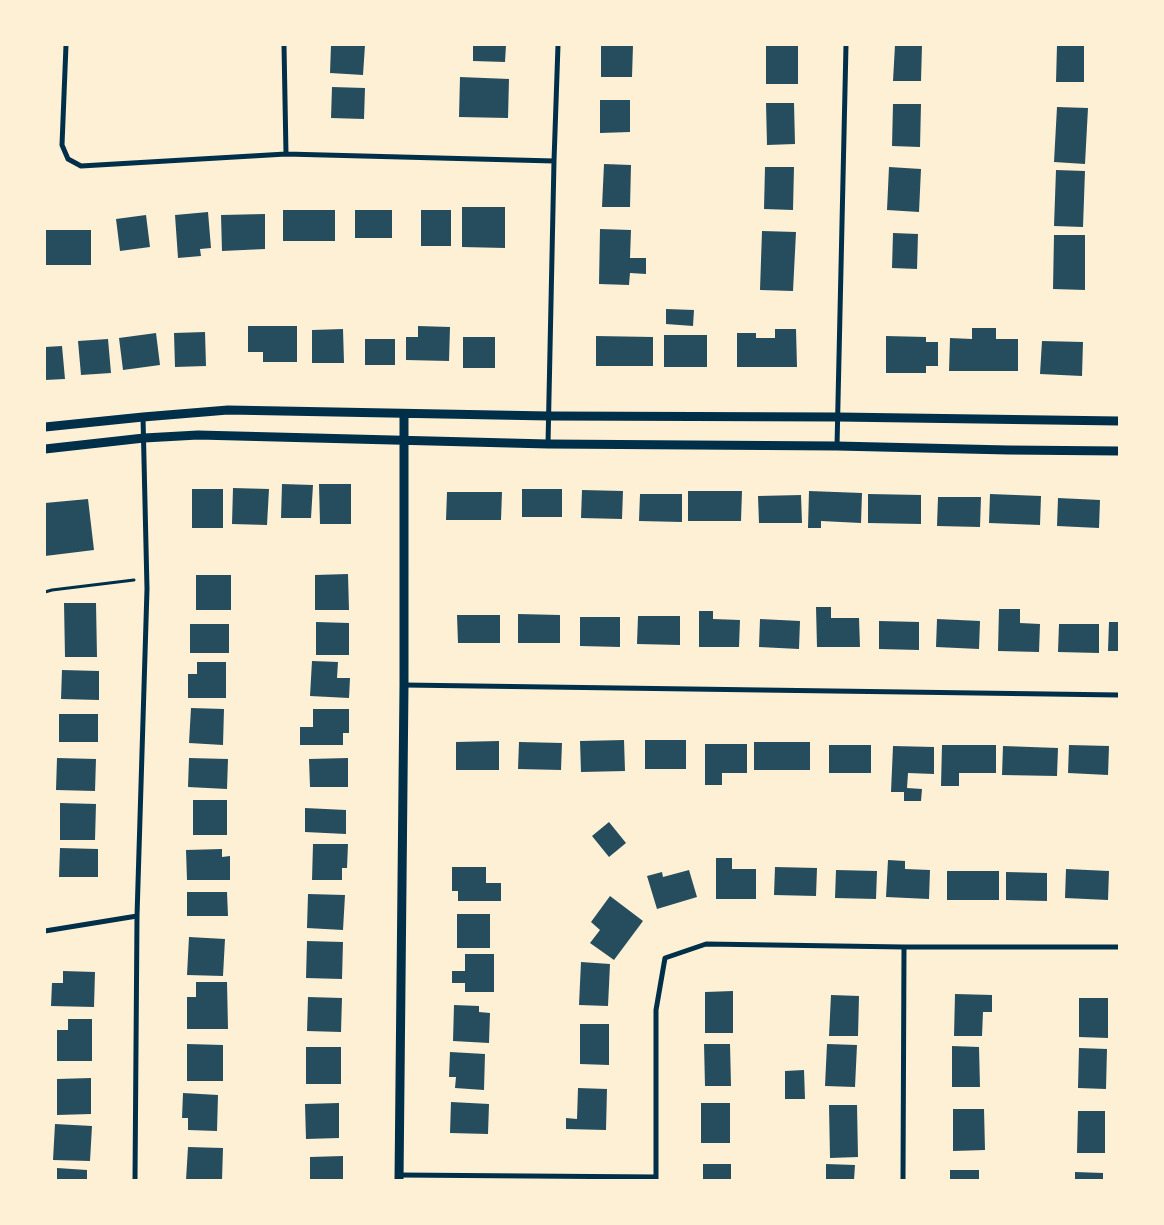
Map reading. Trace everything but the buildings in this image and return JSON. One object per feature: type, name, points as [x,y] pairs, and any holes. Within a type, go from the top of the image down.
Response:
[{"type":"street","points":[[66,45],[62,145],[68,159],[81,166],[286,154],[554,161]]},
{"type":"street","points":[[284,45],[286,154]]},
{"type":"street","points":[[548,444],[558,45]]},
{"type":"street","points":[[837,446],[846,45]]},
{"type":"street","points":[[45,426],[228,410],[549,416],[838,417],[1119,421]]},
{"type":"street","points":[[404,414],[404,685],[399,1177],[656,1179],[656,1010],[665,958],[706,944],[904,947],[1119,947]]},
{"type":"street","points":[[135,1180],[137,916],[147,579],[143,416]]},
{"type":"street","points":[[45,449],[144,438],[198,435],[548,444],[837,446],[1119,451]]},
{"type":"street","points":[[404,685],[1119,695]]},
{"type":"street","points":[[45,931],[137,916]]},
{"type":"street","points":[[903,1180],[904,947]]},
{"type":"path","points":[[45,592],[147,579]]}]
